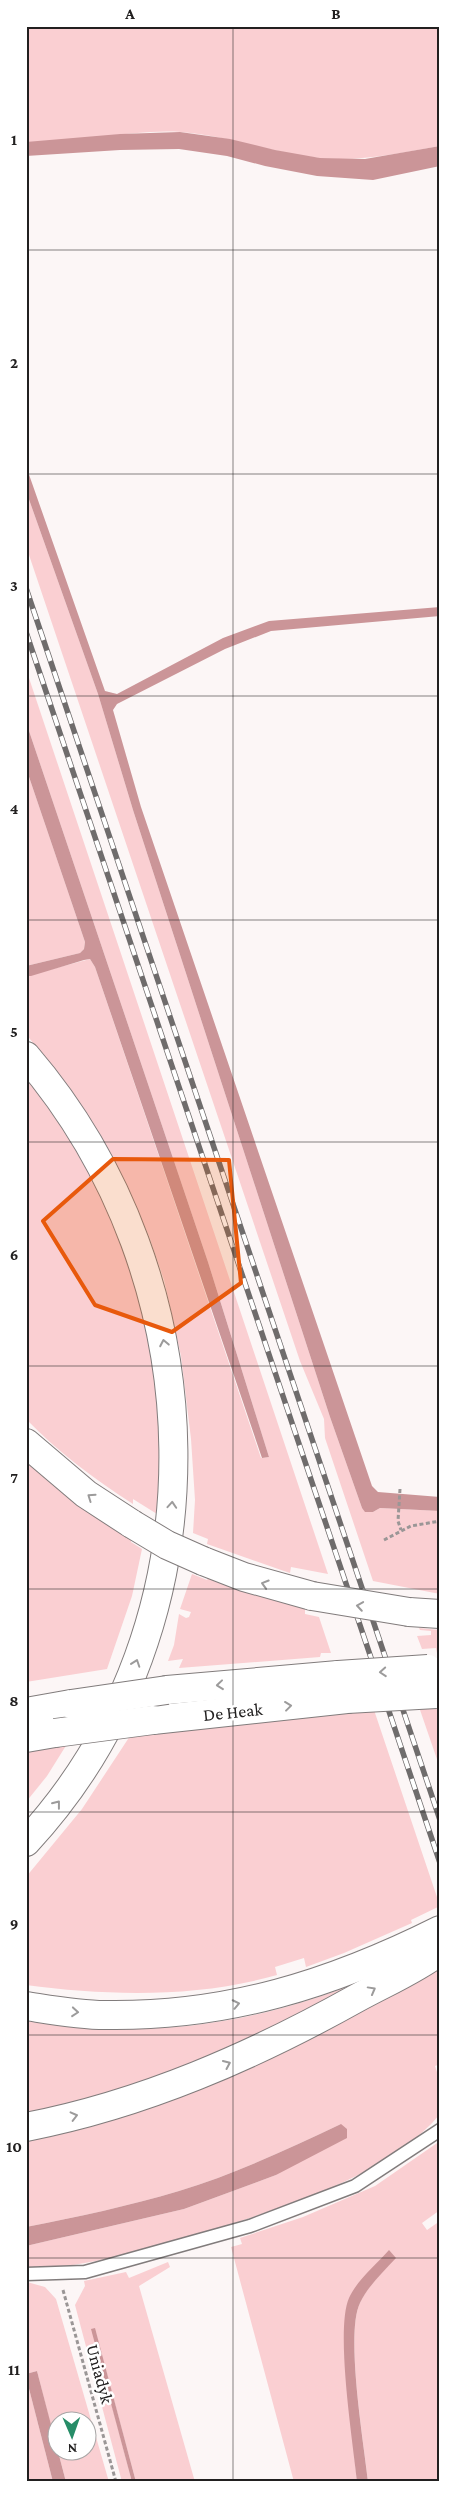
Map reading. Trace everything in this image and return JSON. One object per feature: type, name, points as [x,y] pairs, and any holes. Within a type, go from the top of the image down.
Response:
[{"type":"highway","points":[[26,1056],[82,1132],[103,1169],[136,1241],[150,1284],[167,1358],[174,1440],[171,1519],[155,1602],[131,1679],[107,1727],[87,1761],[26,1842]]},
{"type":"highway","points":[[26,1443],[86,1494],[132,1524],[167,1544],[203,1561],[244,1577],[312,1596],[363,1606],[440,1614]]},
{"type":"highway","name":"De Heak","points":[[26,1712],[167,1690],[342,1687],[436,1681]]},
{"type":"highway","name":"De Heak","points":[[26,1738],[153,1720],[342,1687]]},
{"type":"highway","points":[[26,2006],[104,2015],[192,2012],[232,2006],[316,1984],[390,1954],[434,1944]]},
{"type":"highway","points":[[26,2127],[96,2110],[214,2070],[285,2037],[434,1944]]},
{"type":"lane","points":[[26,2274],[73,2274],[250,2226],[355,2186],[440,2130]]},
{"type":"path","points":[[400,1491],[400,1530]]},
{"type":"path","points":[[384,1540],[400,1530],[419,1523],[440,1521]]},
{"type":"path","name":"Uniadyk","points":[[58,2274],[116,2482]]},
{"type":"highlighted area","points":[[113,1159],[229,1160],[241,1283],[172,1332],[95,1305],[43,1221]]},
{"type":"shaded area","points":[[26,26],[440,26],[440,146],[379,156],[334,159],[302,156],[216,137],[181,132],[142,133],[64,141],[26,142]]},
{"type":"shaded area","points":[[180,132],[230,139],[320,158],[365,159],[440,146],[440,166],[373,180],[317,176],[265,166],[227,156],[179,149],[120,150],[26,156],[26,142],[120,134]]},
{"type":"shaded area","points":[[26,466],[105,691],[117,694],[223,638],[269,621],[440,607],[440,616],[271,631],[225,649],[117,704],[113,710],[141,807],[372,1486],[378,1492],[440,1497],[440,1511],[380,1508],[373,1512],[365,1512],[362,1508],[330,1417],[133,810],[98,694],[26,491]]},
{"type":"shaded area","points":[[26,491],[98,694],[133,810],[330,1417],[362,1508],[373,1512],[380,1508],[440,1511],[440,1594],[373,1581],[325,1438],[324,1419],[300,1361],[26,546]]},
{"type":"shaded area","points":[[26,669],[328,1574],[291,1567],[290,1573],[207,1544],[208,1539],[193,1533],[195,1500],[191,1439],[181,1356],[164,1280],[149,1236],[115,1163],[71,1091],[26,1034],[26,976],[90,959],[95,967],[261,1458],[269,1457],[208,1262],[26,722]]},
{"type":"shaded area","points":[[26,722],[208,1262],[269,1457],[262,1458],[95,967],[90,959],[26,976],[26,966],[80,953],[84,949],[85,942],[26,768]]},
{"type":"shaded area","points":[[26,768],[85,942],[84,949],[80,953],[26,966]]},
{"type":"shaded area","points":[[26,1077],[69,1138],[91,1176],[119,1238],[140,1303],[158,1404],[161,1457],[157,1514],[133,1499],[133,1504],[90,1475],[51,1443],[26,1419]]},
{"type":"shaded area","points":[[26,1460],[131,1537],[131,1542],[142,1549],[132,1596],[107,1669],[26,1682]]},
{"type":"shaded area","points":[[192,1574],[207,1580],[209,1576],[305,1607],[305,1614],[319,1617],[331,1653],[321,1653],[320,1657],[179,1668],[183,1659],[168,1661],[174,1645],[179,1614],[186,1618],[189,1617],[191,1612],[180,1609]]},
{"type":"shaded area","points":[[419,1628],[440,1630],[440,1658],[438,1658],[436,1648],[422,1649],[417,1636],[431,1635],[431,1631],[420,1630]]},
{"type":"shaded area","points":[[419,1707],[440,1707],[440,1768]]},
{"type":"shaded area","points":[[374,1710],[440,1906],[411,1920],[412,1923],[344,1953],[306,1967],[304,1958],[275,1967],[277,1975],[215,1988],[152,1993],[121,1993],[26,1985],[26,1877],[82,1809],[130,1736]]},
{"type":"shaded area","points":[[67,1744],[47,1776],[26,1802],[26,1747]]},
{"type":"shaded area","points":[[436,1967],[438,1971],[440,1970],[440,2064],[435,2066],[440,2081],[440,2114],[419,2136],[394,2155],[335,2186],[271,2211],[212,2230],[113,2258],[66,2266],[26,2267],[26,2246],[184,2209],[276,2175],[341,2124],[301,2143],[200,2184],[122,2206],[26,2227],[26,2139]]},
{"type":"shaded area","points":[[352,1985],[353,1987],[285,2024],[232,2048],[116,2090],[26,2114],[26,2021],[111,2029],[192,2026],[232,2020],[271,2011]]},
{"type":"shaded area","points":[[341,2124],[347,2129],[347,2138],[276,2175],[184,2209],[26,2246],[26,2227],[122,2206],[200,2184],[301,2143]]},
{"type":"shaded area","points":[[440,2141],[440,2210],[422,2223],[427,2230],[440,2221],[440,2482],[368,2482],[357,2389],[354,2338],[360,2303],[376,2279],[395,2258],[389,2251],[350,2297],[344,2348],[357,2482],[294,2482],[231,2247],[242,2244],[240,2238],[303,2217],[375,2186]]},
{"type":"shaded area","points":[[389,2250],[396,2258],[367,2291],[360,2303],[356,2318],[354,2338],[355,2363],[368,2482],[357,2482],[344,2360],[345,2313],[349,2298],[357,2285]]},
{"type":"shaded area","points":[[168,2262],[170,2267],[139,2286],[195,2482],[136,2482],[96,2333],[92,2329],[132,2482],[122,2482],[75,2305],[85,2286],[84,2281],[126,2272],[129,2278]]},
{"type":"shaded area","points":[[27,2282],[45,2287],[56,2299],[88,2410],[48,2410],[48,2414],[37,2371],[26,2374],[26,2340],[29,2339],[26,2333]]},
{"type":"shaded area","points":[[95,2328],[136,2482],[132,2482],[91,2329]]},
{"type":"shaded area","points":[[37,2371],[48,2413],[48,2460],[60,2460],[66,2482],[53,2482],[26,2374]]},
{"type":"shaded area","points":[[26,2377],[53,2482],[26,2482]]},
{"type":"shaded area","points":[[98,2444],[109,2482],[66,2482],[60,2460],[98,2460]]},
{"type":"railway","points":[[26,588],[440,1820]]},
{"type":"railway","points":[[26,632],[440,1863]]}]
